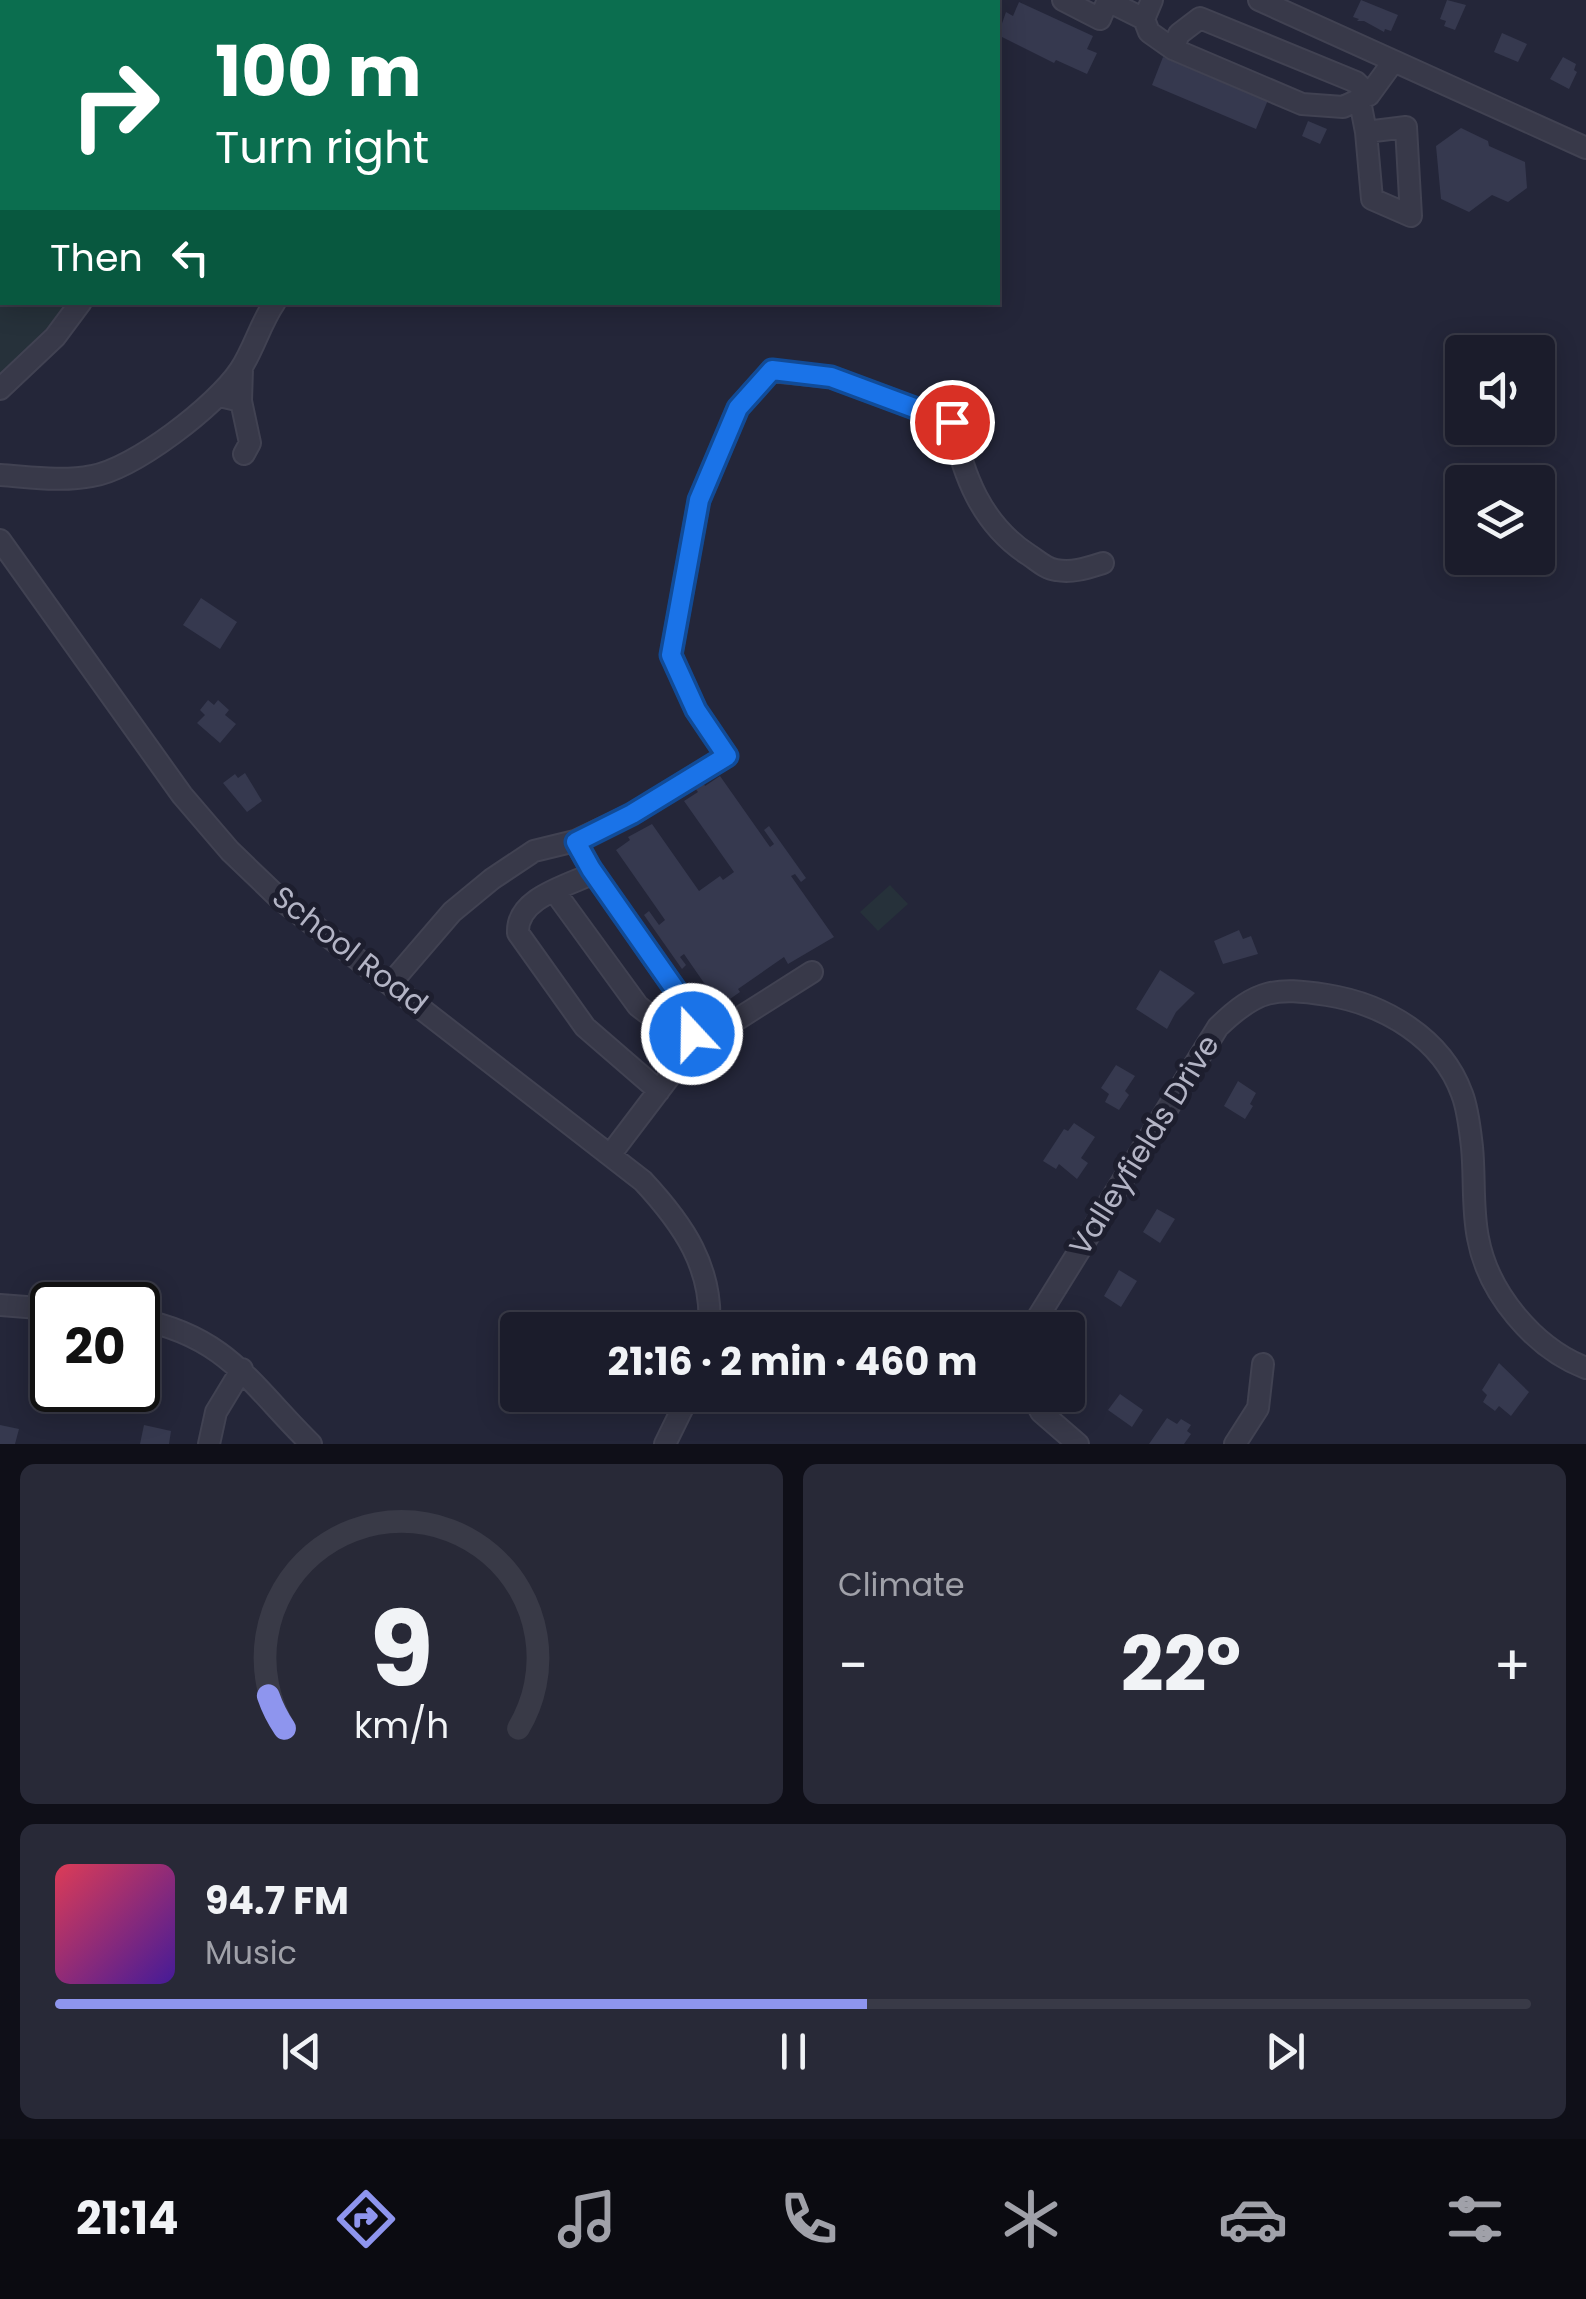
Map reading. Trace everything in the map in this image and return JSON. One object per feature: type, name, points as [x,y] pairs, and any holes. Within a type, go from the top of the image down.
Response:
[{"type":"street","points":[[1063,0],[1100,18],[1108,1],[1148,9],[1149,32],[1173,49],[1302,104],[1343,108],[1364,98],[1394,62]]},
{"type":"street","points":[[1259,0],[1586,148]]},
{"type":"street","points":[[1173,49],[1179,34],[1200,18],[1356,82],[1364,98],[1366,132]]},
{"type":"street","points":[[0,388],[55,337],[79,305]]},
{"type":"street","points":[[0,474],[79,477],[124,466],[220,396],[242,368],[273,305]]},
{"type":"street","points":[[242,368],[241,401],[250,443],[244,454]]},
{"type":"street","points":[[391,983],[452,912],[492,879],[534,852],[576,842],[632,814],[727,756],[696,710],[671,655],[699,500],[738,408],[772,370],[831,377],[952,422],[961,466],[979,504],[1013,544],[1052,570],[1080,570],[1103,563]]},
{"type":"street","points":[[220,396],[241,401]]},
{"type":"street","name":"School Road","points":[[0,540],[182,795],[230,851],[280,898],[643,1181],[687,1234],[708,1286],[709,1312]]},
{"type":"street","points":[[576,842],[691,1012],[690,1040],[679,1064],[610,1154]]},
{"type":"street","points":[[594,873],[525,906],[517,921],[518,933],[585,1027],[659,1090]]},
{"type":"street","points":[[555,892],[638,1006],[690,1040]]},
{"type":"street","points":[[690,1040],[722,1029],[812,972]]},
{"type":"street","name":"Valleyfields Drive","points":[[1041,1312],[1218,1027],[1239,1006],[1275,989],[1331,996],[1374,1007],[1406,1023],[1448,1067],[1463,1094],[1472,1146],[1482,1260],[1496,1288],[1518,1317],[1542,1340],[1586,1368]]},
{"type":"street","points":[[0,1305],[30,1307]]},
{"type":"street","points":[[160,1323],[195,1336],[242,1369],[311,1444]]},
{"type":"street","points":[[1236,1444],[1258,1408],[1263,1364]]},
{"type":"street","points":[[209,1444],[216,1412],[242,1369]]},
{"type":"street","points":[[665,1444],[681,1412]]},
{"type":"street","points":[[1041,1412],[1078,1444]]},
{"type":"shaded area","points":[[0,305],[66,305],[50,325],[0,375]]},
{"type":"shaded area","points":[[890,885],[908,904],[878,931],[860,912]]},
{"type":"building","points":[[1361,0],[1398,15],[1391,31],[1384,32],[1353,17]]},
{"type":"building","points":[[1447,0],[1466,5],[1455,30],[1444,26],[1446,21],[1440,19]]},
{"type":"building","points":[[1019,2],[1093,36],[1087,49],[1097,53],[1087,74],[1056,60],[1054,63],[1000,36],[1006,12],[1013,16]]},
{"type":"building","points":[[1502,33],[1527,44],[1518,62],[1494,52]]},
{"type":"building","points":[[1163,57],[1222,82],[1224,77],[1233,80],[1231,85],[1268,100],[1256,129],[1152,85]]},
{"type":"building","points":[[1563,57],[1576,64],[1577,72],[1569,89],[1550,79]]},
{"type":"building","points":[[1308,121],[1327,129],[1320,144],[1302,136]]},
{"type":"building","points":[[1461,128],[1525,162],[1527,188],[1508,202],[1492,195],[1469,212],[1441,199],[1436,146]]},
{"type":"building","points":[[201,598],[237,622],[220,649],[183,625]]},
{"type":"building","points":[[208,700],[214,705],[218,700],[229,710],[225,715],[236,724],[220,743],[197,723],[205,715],[200,710]]},
{"type":"building","points":[[245,773],[262,801],[247,812],[223,783],[235,774],[238,778]]},
{"type":"building","points":[[720,776],[770,847],[774,844],[764,830],[769,826],[806,878],[801,882],[795,874],[791,876],[834,937],[788,964],[784,957],[720,1006],[684,954],[680,957],[686,965],[682,969],[644,915],[649,911],[659,925],[665,920],[616,850],[630,840],[628,837],[652,824],[699,891],[720,876],[723,880],[734,872],[684,801],[698,792],[695,788],[703,782],[705,786]]},
{"type":"building","points":[[1239,930],[1243,939],[1251,936],[1258,954],[1223,964],[1214,941]]},
{"type":"building","points":[[1160,970],[1195,993],[1176,1012],[1167,1029],[1136,1009]]},
{"type":"building","points":[[1116,1065],[1135,1076],[1119,1110],[1105,1102],[1109,1094],[1101,1088]]},
{"type":"building","points":[[1238,1081],[1256,1093],[1245,1119],[1224,1106]]},
{"type":"building","points":[[1074,1123],[1095,1137],[1081,1158],[1088,1163],[1077,1179],[1059,1164],[1056,1169],[1043,1161],[1064,1129],[1068,1131]]},
{"type":"building","points":[[1157,1209],[1175,1219],[1160,1243],[1143,1232]]},
{"type":"building","points":[[1119,1270],[1137,1281],[1121,1307],[1104,1296]]},
{"type":"building","points":[[1499,1363],[1529,1392],[1511,1416],[1499,1406],[1495,1411],[1483,1402],[1487,1395],[1482,1390]]},
{"type":"building","points":[[1120,1394],[1143,1410],[1132,1427],[1108,1410]]},
{"type":"building","points":[[1167,1418],[1191,1425],[1187,1431],[1191,1434],[1184,1444],[1149,1444]]},
{"type":"building","points":[[0,1425],[19,1429],[15,1444],[0,1444]]},
{"type":"building","points":[[144,1425],[171,1431],[169,1444],[140,1444]]},
{"type":"route","points":[[692,1034],[691,1012],[576,842],[632,814],[727,756],[696,710],[671,655],[699,500],[738,408],[772,370],[831,377],[952,422]]}]
